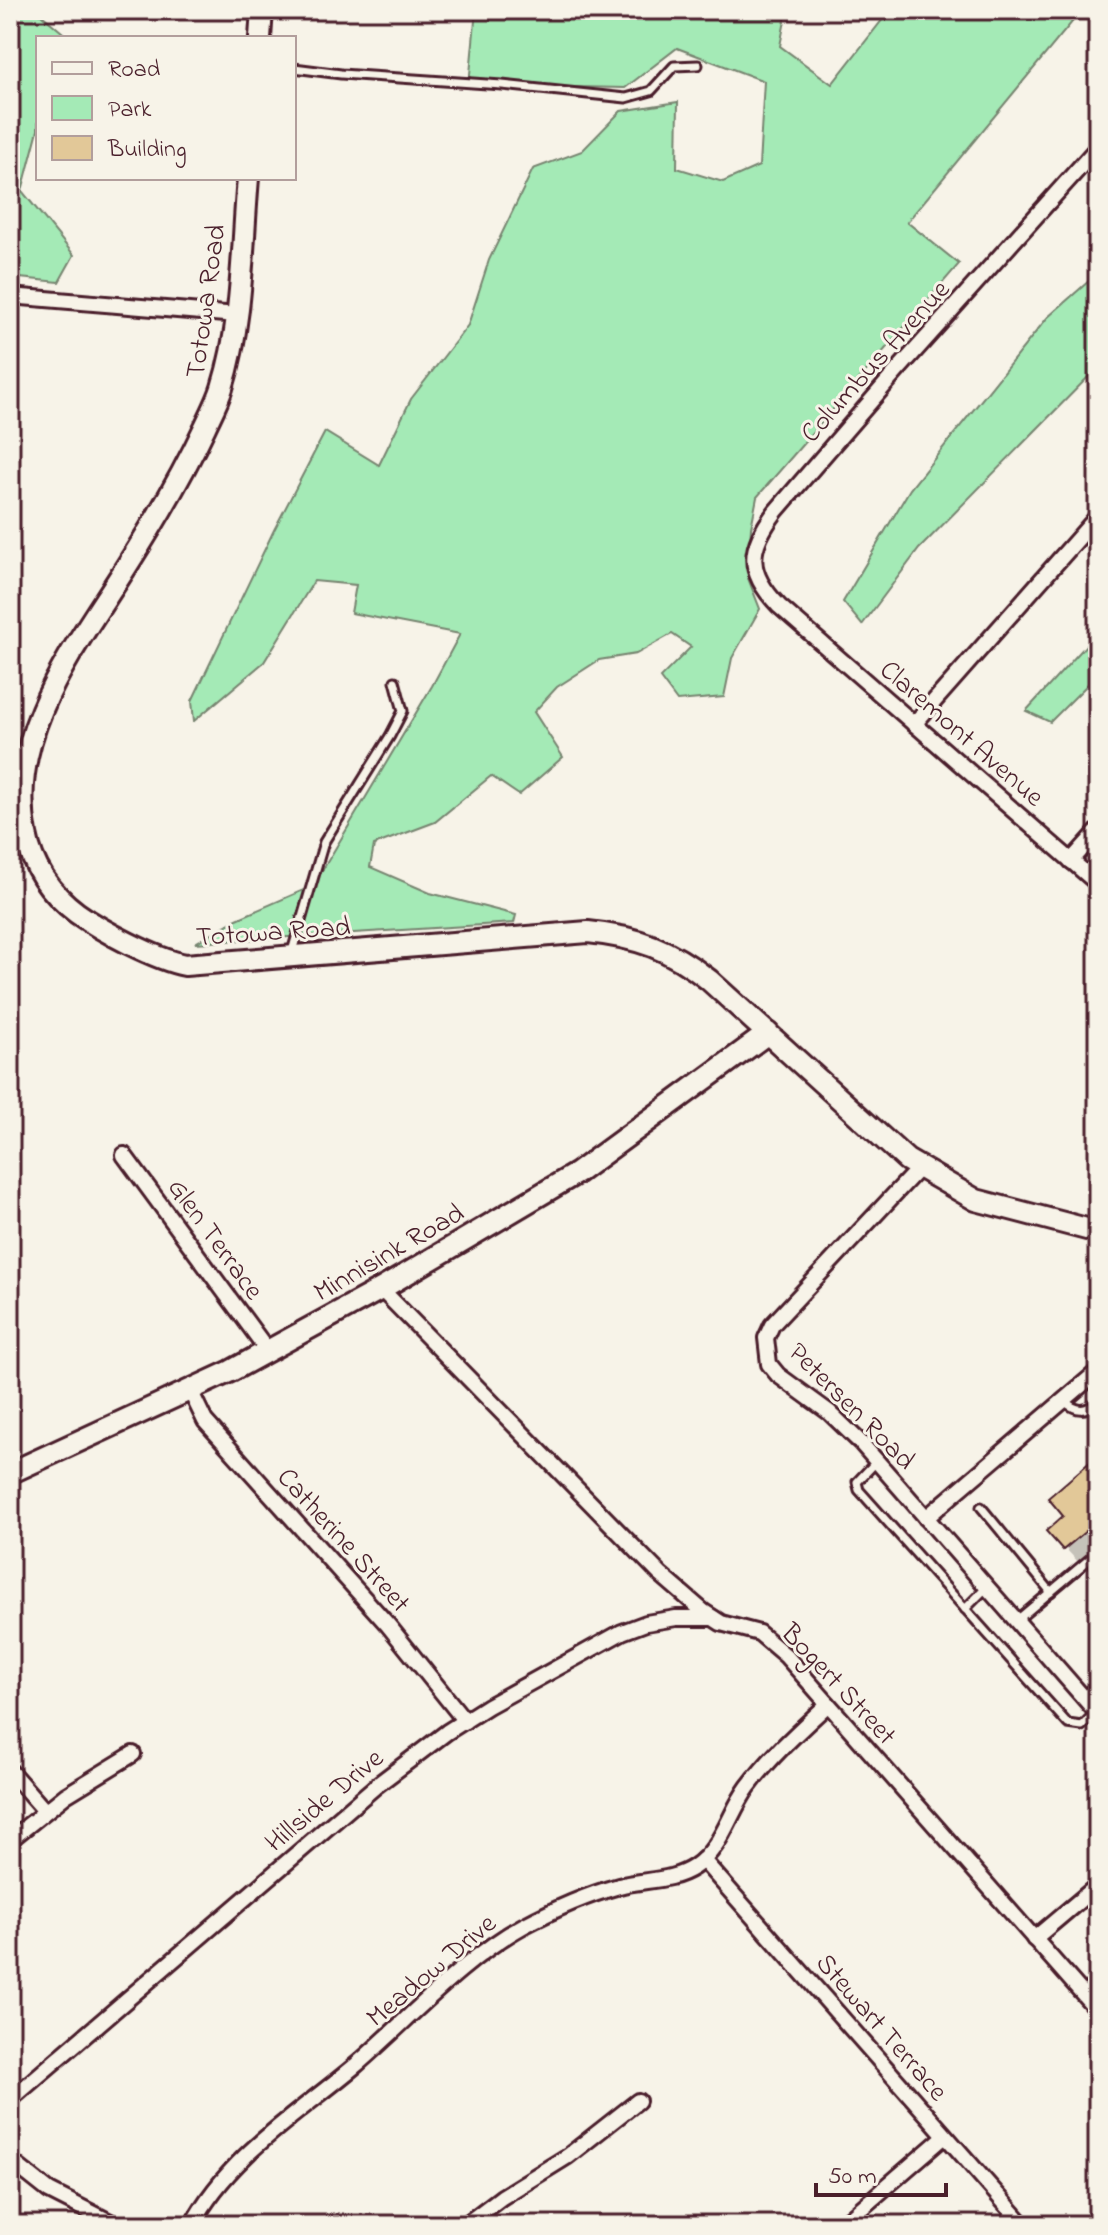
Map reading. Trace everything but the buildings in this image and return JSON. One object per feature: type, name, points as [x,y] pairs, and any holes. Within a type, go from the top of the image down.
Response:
[{"type":"main road","points":[[260,36],[262,10]]},
{"type":"main road","name":"Totowa Road","points":[[248,180],[237,315],[222,389],[191,456],[71,653],[45,704],[24,768],[18,837],[50,889],[90,923],[170,962],[185,965],[588,932],[622,935],[685,960],[907,1160],[976,1200],[1098,1232]]},
{"type":"main road","name":"Minnisink Road","points":[[10,1473],[190,1390],[381,1289],[588,1166],[768,1033]]},
{"type":"street","name":"Columbus Avenue","points":[[794,619],[767,594],[754,569],[754,556],[764,527],[896,372],[1098,147]]},
{"type":"street","points":[[10,296],[237,315]]},
{"type":"street","points":[[914,724],[1098,516]]},
{"type":"street","name":"Claremont Avenue","points":[[794,619],[1098,884]]},
{"type":"street","points":[[1071,861],[1098,831]]},
{"type":"street","name":"Glen Terrace","points":[[124,1155],[268,1351]]},
{"type":"street","name":"Petersen Road","points":[[920,1167],[772,1325],[766,1338],[769,1364],[778,1375],[830,1413],[1097,1713]]},
{"type":"street","name":"Bogert Street","points":[[381,1289],[660,1574],[713,1618],[759,1633],[771,1642],[1098,2011]]},
{"type":"street","points":[[926,1518],[1098,1371]]},
{"type":"street","name":"Catherine Street","points":[[190,1390],[205,1421],[388,1625],[465,1721]]},
{"type":"street","name":"Hillside Drive","points":[[10,2100],[377,1785],[465,1721],[622,1632],[646,1623],[676,1618],[713,1618]]},
{"type":"street","name":"Meadow Drive","points":[[192,2225],[211,2193],[253,2149],[356,2065],[467,1966],[522,1926],[621,1886],[680,1875],[703,1860],[711,1853],[748,1787],[791,1738],[828,1704]]},
{"type":"street","points":[[10,1840],[66,1795],[133,1754]]},
{"type":"street","points":[[10,1771],[45,1811]]},
{"type":"street","name":"Stewart Terrace","points":[[703,1860],[1024,2225]]},
{"type":"street","points":[[1034,1939],[1098,1885]]},
{"type":"street","points":[[465,2225],[502,2197],[568,2156],[638,2101]]},
{"type":"street","points":[[842,2225],[945,2136]]},
{"type":"street","points":[[10,2160],[49,2191],[116,2225]]},
{"type":"lane","points":[[296,68],[626,98],[651,91],[674,66],[698,65]]},
{"type":"lane","points":[[291,957],[324,842],[403,711],[395,681]]},
{"type":"lane","points":[[1064,1401],[1077,1409],[1088,1410],[1098,1402]]},
{"type":"lane","points":[[876,1462],[857,1482],[859,1490],[1068,1724],[1082,1726],[1097,1713]]},
{"type":"lane","points":[[981,1507],[1051,1592]]},
{"type":"lane","points":[[1016,1621],[1098,1552]]},
{"type":"lane","points":[[965,1609],[987,1587]]},
{"type":"lane","points":[[1083,1697],[1098,1684]]},
{"type":"green space","points":[[10,10],[36,10],[67,36],[36,36],[36,138],[22,191],[74,255],[59,282],[10,277]]},
{"type":"green space","points":[[476,10],[787,10],[780,46],[832,84],[890,10],[1082,10],[907,222],[959,264],[757,497],[751,528],[748,578],[760,609],[732,658],[724,697],[677,701],[660,678],[691,647],[672,634],[636,654],[599,660],[557,687],[534,712],[563,757],[519,795],[491,776],[435,822],[374,845],[370,867],[430,893],[516,915],[514,923],[195,943],[237,919],[313,886],[460,634],[351,613],[356,585],[314,581],[264,662],[194,721],[192,701],[325,432],[379,465],[411,399],[468,325],[489,260],[533,169],[582,151],[621,111],[678,102],[677,168],[723,182],[759,166],[764,81],[677,48],[625,88],[469,85]]},
{"type":"green space","points":[[1098,273],[1098,367],[919,549],[862,625],[843,602],[910,489],[1047,318]]},
{"type":"green space","points":[[1098,632],[1098,674],[1050,722],[1026,711]]}]
